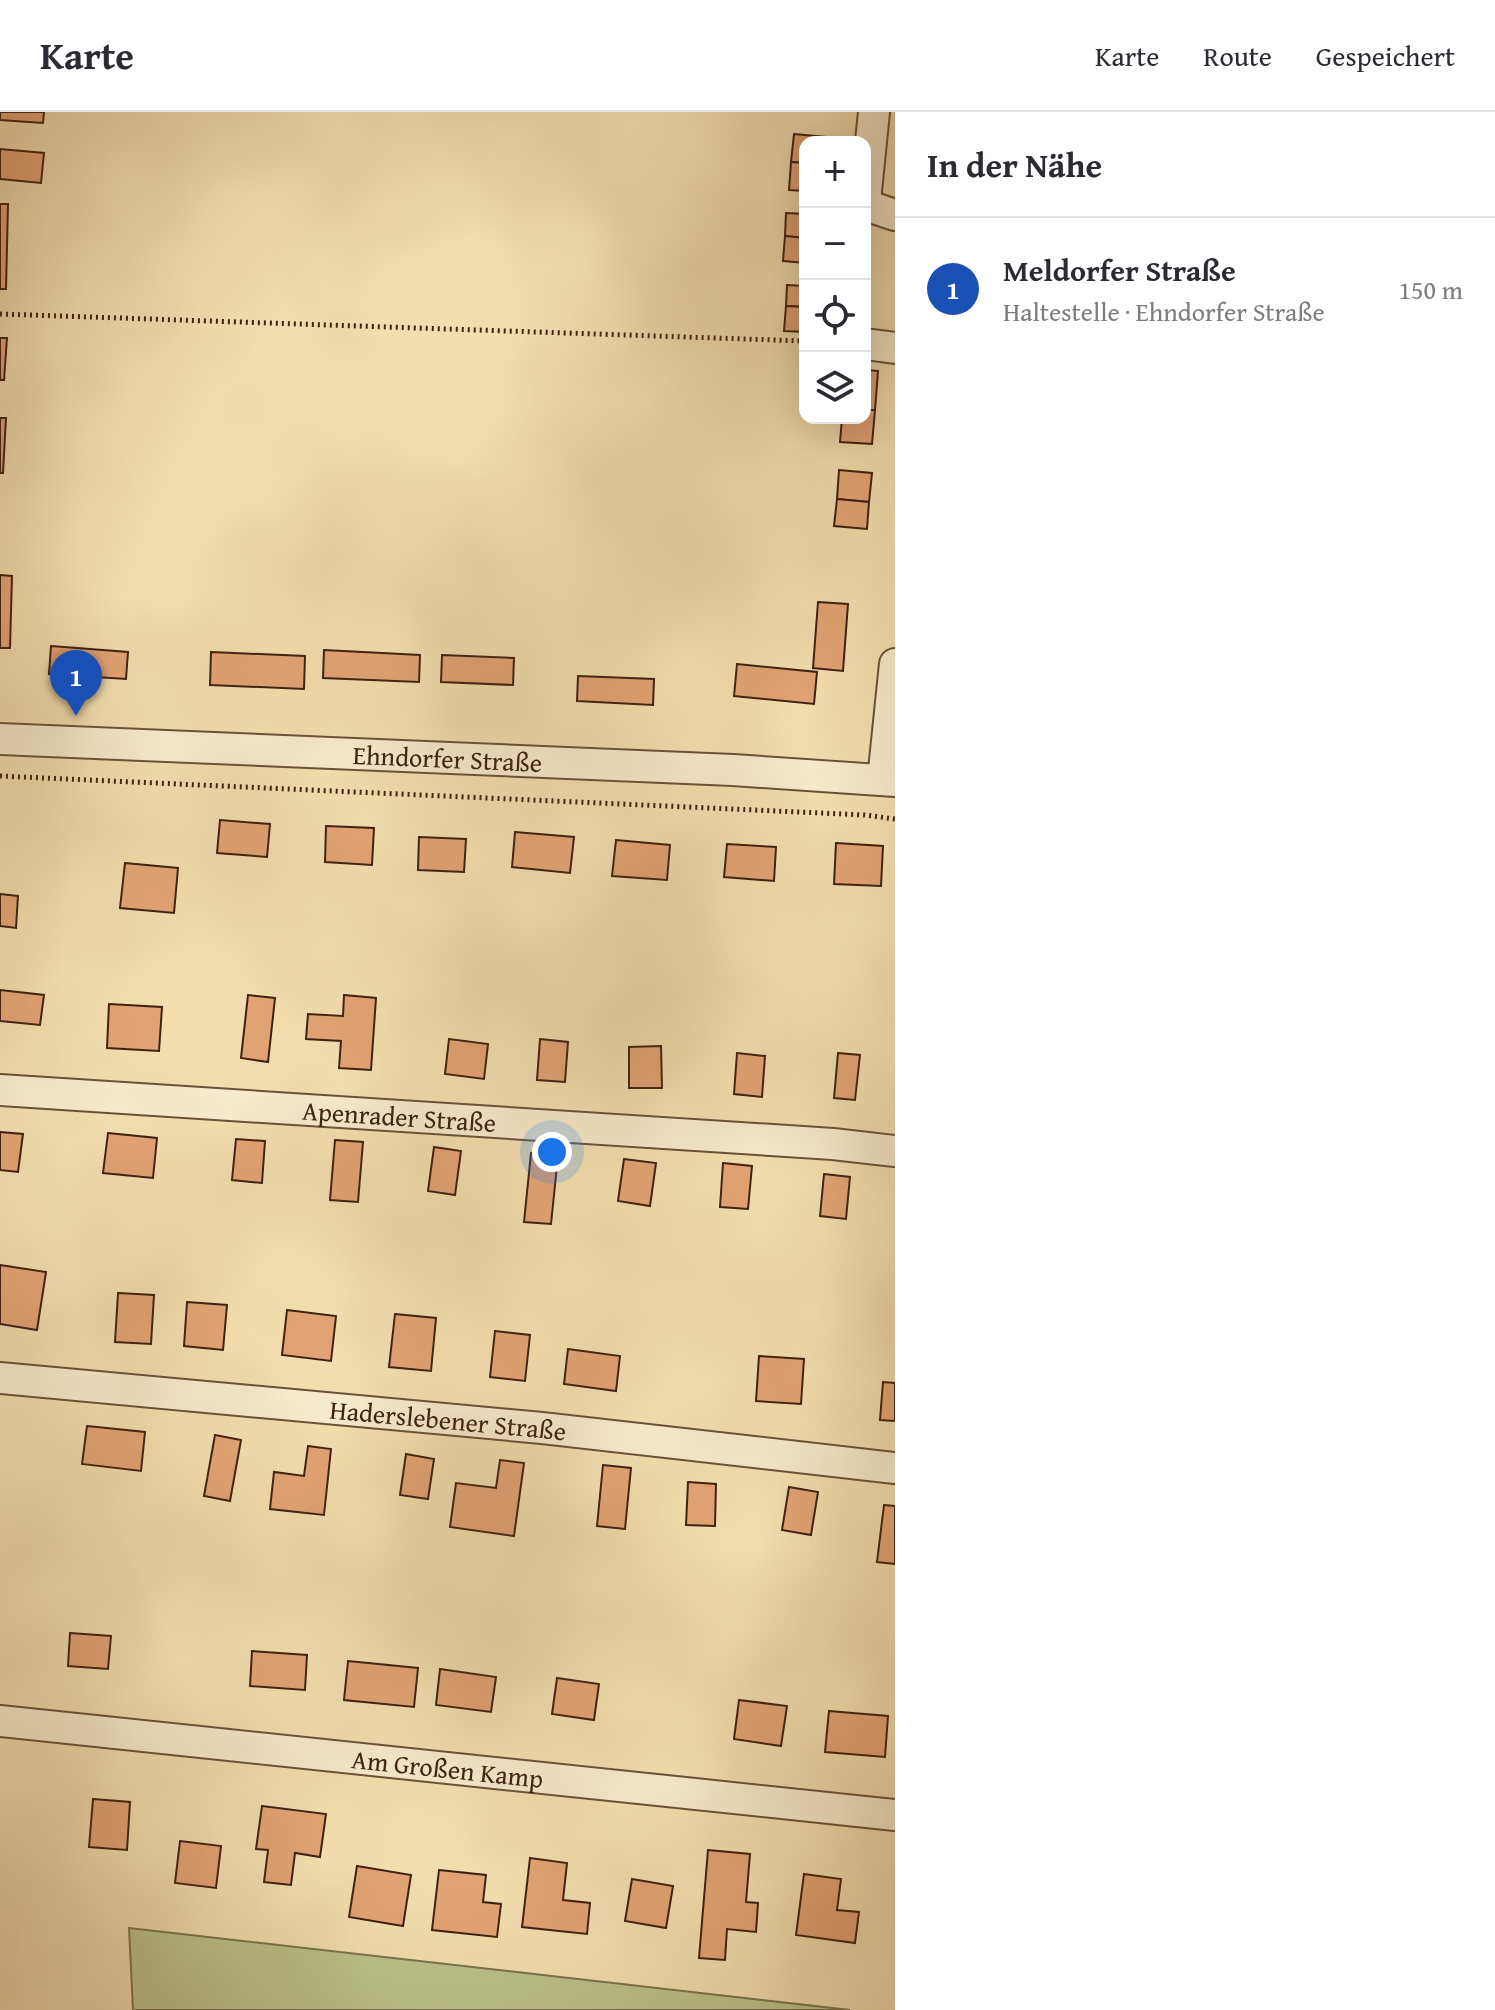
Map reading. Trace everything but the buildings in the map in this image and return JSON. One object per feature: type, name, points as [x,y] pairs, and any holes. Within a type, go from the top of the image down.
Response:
[{"type":"street","points":[[871,142],[874,112]]},
{"type":"street","points":[[871,205],[895,215]]},
{"type":"street","points":[[871,345],[895,348]]},
{"type":"street","points":[[889,780],[895,664]]},
{"type":"street","name":"Ehndorfer Straße","points":[[0,739],[733,770],[889,780]]},
{"type":"street","name":"Apenrader Straße","points":[[0,1090],[786,1141],[895,1151]]},
{"type":"street","name":"Haderslebener Straße","points":[[0,1378],[542,1428],[895,1468]]},
{"type":"street","name":"Am Großen Kamp","points":[[0,1721],[895,1815]]},
{"type":"path","points":[[0,314],[799,341]]},
{"type":"path","points":[[0,776],[865,815],[895,819]]},
{"type":"green space","points":[[129,1928],[850,2010],[133,2010]]},
{"type":"place","name":"Meldorfer Straße","points":[[76,716]]}]
